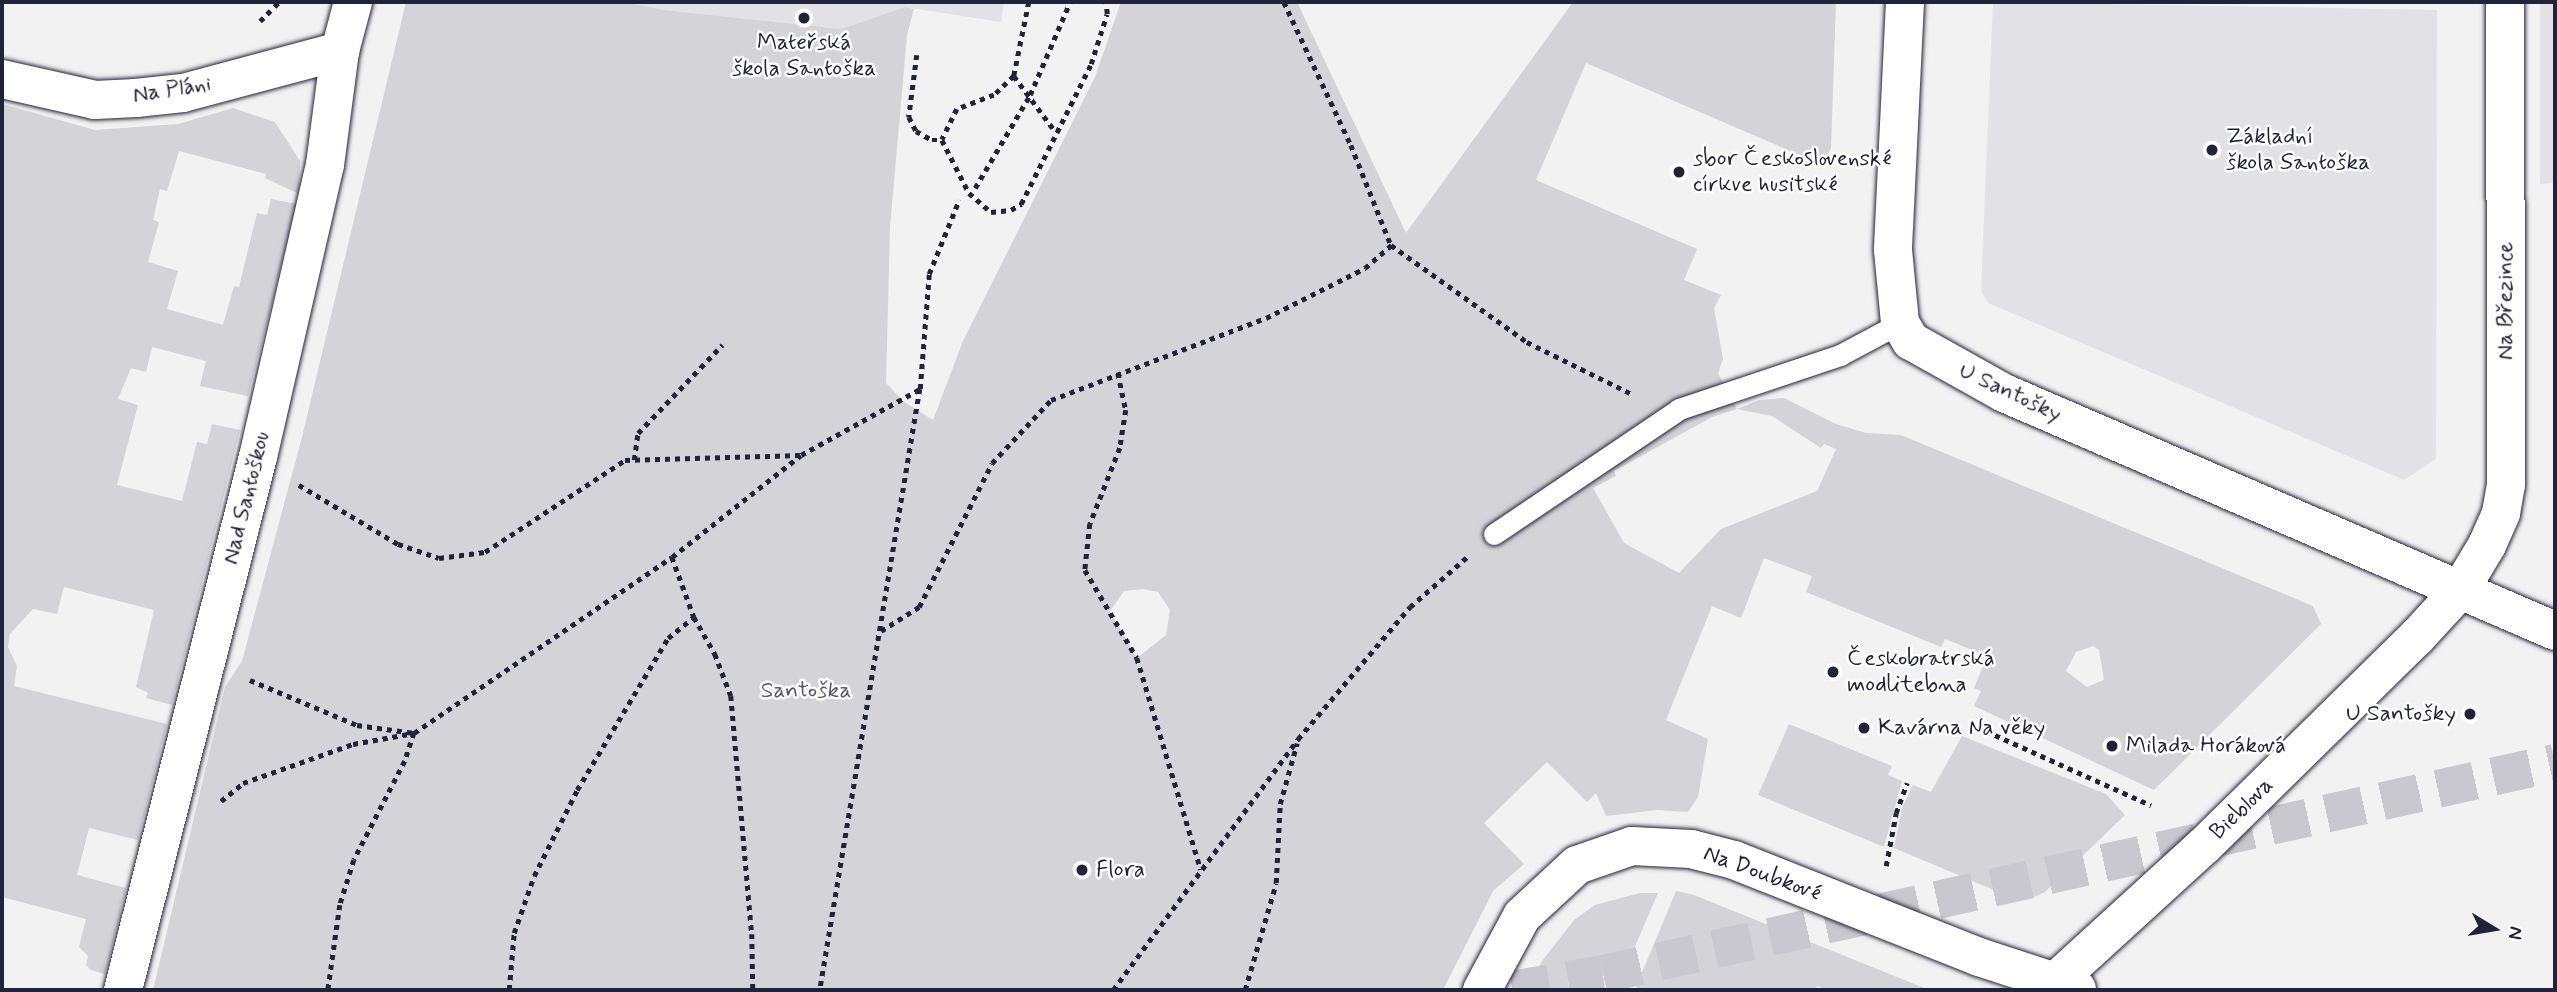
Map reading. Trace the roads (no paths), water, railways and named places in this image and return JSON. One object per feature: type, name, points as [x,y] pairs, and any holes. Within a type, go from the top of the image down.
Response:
[{"type":"street","name":"Nad Santoškou","points":[[123,990],[258,457],[325,165],[341,51],[353,2]]},
{"type":"street","points":[[1900,323],[1893,250],[1905,2]]},
{"type":"street","name":"Na Březince","points":[[2460,590],[2487,545],[2505,499],[2505,2]]},
{"type":"street","name":"Na Pláni","points":[[2,79],[95,100],[136,98],[184,93],[341,51]]},
{"type":"street","name":"U Santošky","points":[[1900,323],[1911,341],[2004,393],[2555,631]]},
{"type":"street","name":"Bieblova","points":[[2061,987],[2460,590]]},
{"type":"street","name":"Na Doubkové","points":[[1482,990],[1522,916],[1577,865],[1632,846],[1691,849],[1734,860],[2061,987]]},
{"type":"lane","points":[[1494,534],[1679,409],[1840,355],[1900,323]]},
{"type":"tunnel","points":[[1512,990],[1603,974],[2555,763]]},
{"type":"place","name":"Mateřská škola Santoška","points":[[804,18]]},
{"type":"place","name":"Základní škola Santoška","points":[[2212,150]]},
{"type":"place","name":"sbor Československé církve husitské","points":[[1679,172]]},
{"type":"place","name":"Českobratrská modlitebna","points":[[1833,672]]},
{"type":"place","name":"U Santošky","points":[[2470,714]]},
{"type":"place","name":"Kavárna Na věky","points":[[1864,728]]},
{"type":"place","name":"Milada Horáková","points":[[2112,746]]},
{"type":"place","name":"Flora","points":[[1082,870]]},
{"type":"park label","name":"Santoška","points":[[806,691]]}]
